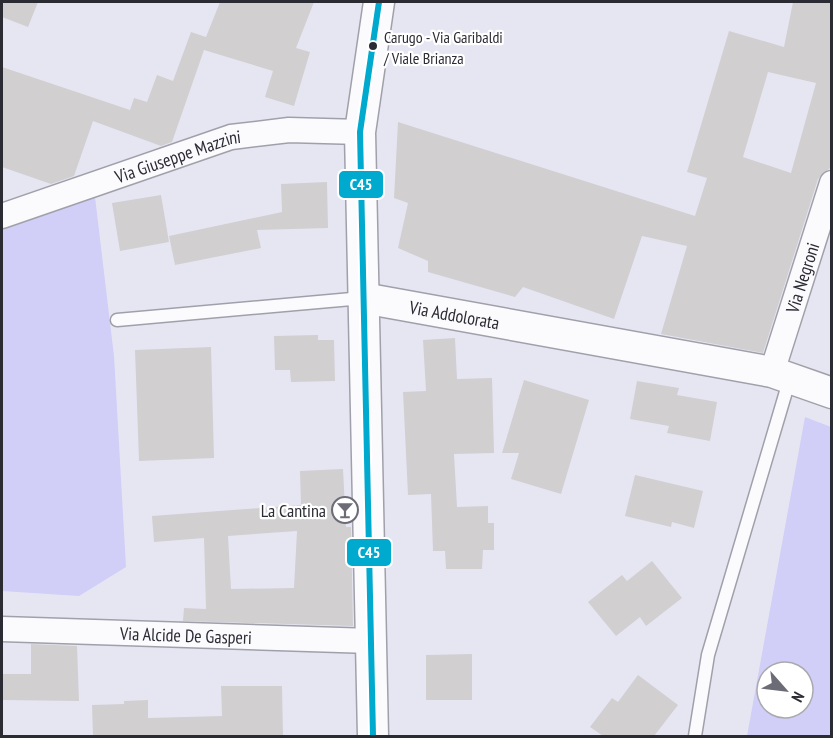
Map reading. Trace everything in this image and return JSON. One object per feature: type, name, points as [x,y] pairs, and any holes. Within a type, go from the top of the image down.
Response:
[{"type":"street","points":[[373,736],[360,132],[379,2]]},
{"type":"street","name":"Via Giuseppe Mazzini","points":[[2,216],[231,137],[289,130],[360,132]]},
{"type":"street","name":"Via Negroni","points":[[781,375],[831,183]]},
{"type":"street","name":"Via Addolorata","points":[[363,298],[781,375],[831,393]]},
{"type":"street","name":"Via Alcide De Gasperi","points":[[2,628],[371,641]]},
{"type":"lane","name":"Via Addolorata","points":[[117,320],[363,298]]},
{"type":"lane","points":[[695,736],[708,655],[781,375]]},
{"type":"shaded area","points":[[95,197],[114,356],[126,567],[79,596],[2,591],[2,228]]},
{"type":"shaded area","points":[[805,417],[831,427],[831,736],[747,736],[755,692],[755,720],[815,720],[815,660],[761,660]]},
{"type":"building","points":[[2,2],[38,2],[28,27],[2,17]]},
{"type":"building","points":[[220,2],[314,2],[296,48],[310,52],[294,106],[265,97],[273,71],[204,50],[172,142],[161,146],[93,121],[74,176],[51,184],[2,167],[2,67],[130,110],[134,98],[147,102],[157,75],[173,81],[191,32],[206,37]]},
{"type":"building","points":[[793,2],[831,2],[831,167],[818,179],[763,353],[661,334],[687,246],[642,236],[614,319],[523,287],[515,297],[428,272],[428,261],[398,248],[408,203],[394,198],[398,122],[695,216],[707,178],[687,172],[729,31],[784,47]],"holes":[[[768,72],[816,83],[791,173],[743,157]]]},
{"type":"building","points":[[327,182],[328,228],[257,230],[261,248],[175,265],[169,236],[282,212],[281,184]]},
{"type":"building","points":[[161,195],[169,242],[120,251],[112,203]]},
{"type":"building","points":[[318,335],[318,340],[334,340],[335,381],[291,382],[290,370],[275,370],[274,336]]},
{"type":"building","points":[[455,338],[457,379],[492,378],[494,453],[454,454],[457,507],[488,506],[488,523],[494,523],[494,550],[483,550],[482,569],[446,569],[445,551],[433,551],[431,494],[408,495],[403,392],[426,391],[423,340]]},
{"type":"building","points":[[211,347],[214,458],[139,461],[135,350]]},
{"type":"building","points":[[524,380],[589,400],[561,494],[511,479],[519,453],[502,453]]},
{"type":"building","points":[[637,381],[679,388],[677,395],[717,402],[710,441],[667,433],[669,426],[630,419]]},
{"type":"building","points":[[343,469],[346,527],[351,527],[353,626],[183,621],[184,608],[206,609],[204,538],[154,542],[152,516],[301,505],[300,471]],"holes":[[[297,531],[294,588],[231,589],[228,536]]]},
{"type":"building","points":[[635,475],[703,491],[694,528],[672,522],[671,527],[625,516]]},
{"type":"building","points":[[652,561],[682,598],[646,626],[640,617],[616,636],[588,602],[622,575],[627,581]]},
{"type":"building","points":[[31,644],[77,646],[79,701],[2,700],[2,674],[31,674]]},
{"type":"building","points":[[472,654],[472,700],[426,700],[426,655]]},
{"type":"building","points":[[638,675],[678,705],[654,736],[603,736],[590,727],[612,698],[618,702]]},
{"type":"building","points":[[221,686],[282,686],[283,736],[93,736],[92,705],[124,704],[124,701],[148,700],[148,718],[222,716]]},
{"type":"transit line","name":"C45","points":[[373,736],[360,132],[379,2]]},
{"type":"place","name":"Carugo - Via Garibaldi / Viale Brianza","points":[[373,46]]},
{"type":"place","name":"La Cantina","points":[[345,510]]}]
